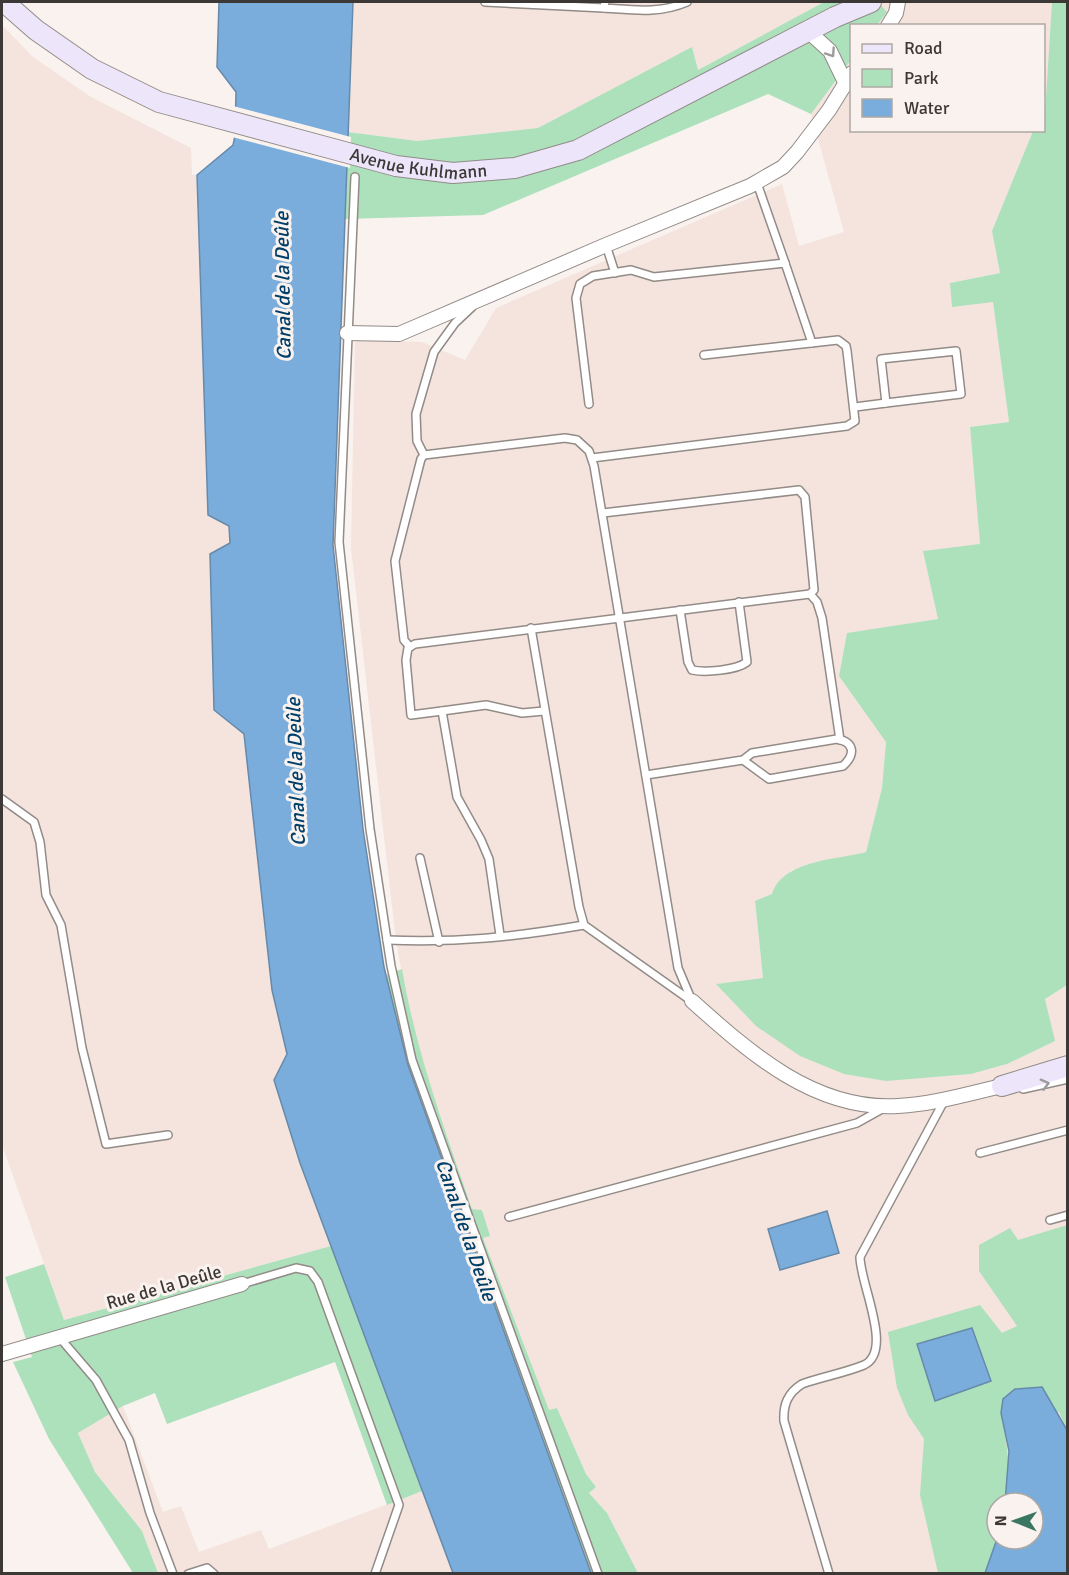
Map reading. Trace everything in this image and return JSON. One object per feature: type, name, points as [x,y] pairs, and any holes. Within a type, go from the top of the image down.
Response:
[{"type":"street","name":"Avenue Kuhlmann","points":[[4,2],[36,30],[84,65],[159,102],[412,169],[487,172],[534,164],[565,155],[616,132],[835,17],[871,2]]},
{"type":"street","name":"Avenue Kuhlmann","points":[[835,17],[855,2]]},
{"type":"street","points":[[889,24],[896,14],[898,2]]},
{"type":"street","points":[[347,333],[399,334],[606,244],[758,183],[783,167],[829,110],[848,77],[830,51],[808,31]]},
{"type":"street","points":[[692,1001],[741,1045],[787,1077],[849,1101],[886,1106],[944,1101],[1068,1066]]},
{"type":"street","name":"Rue de la Deûle","points":[[2,1354],[43,1340],[242,1284]]},
{"type":"lane","points":[[485,2],[604,4],[650,11],[673,8],[687,2]]},
{"type":"lane","points":[[355,177],[339,542],[370,829],[387,940],[412,1060],[598,1574]]},
{"type":"lane","points":[[758,183],[812,343]]},
{"type":"lane","points":[[606,244],[615,273]]},
{"type":"lane","points":[[590,404],[577,289],[586,279],[639,271],[654,277],[785,262]]},
{"type":"lane","points":[[424,454],[417,441],[416,414],[434,352],[455,323],[481,299]]},
{"type":"lane","points":[[592,458],[847,426],[855,421],[846,346],[838,340],[704,355]]},
{"type":"lane","points":[[855,407],[961,394],[956,351],[881,359],[886,403]]},
{"type":"lane","points":[[424,454],[565,438],[577,440],[592,458],[621,617],[678,968],[692,1001]]},
{"type":"lane","points":[[410,647],[404,640],[395,561],[418,467],[424,454]]},
{"type":"lane","points":[[603,513],[799,490],[805,497],[815,584],[810,594]]},
{"type":"lane","points":[[544,711],[522,713],[486,705],[411,715],[405,660],[410,647],[415,644],[531,628],[810,594]]},
{"type":"lane","points":[[810,594],[817,602],[822,618],[840,740]]},
{"type":"lane","points":[[680,610],[688,662],[692,670],[740,666],[747,662],[739,602]]},
{"type":"lane","points":[[531,628],[579,908],[584,925],[692,1001]]},
{"type":"lane","points":[[442,711],[457,797],[489,859],[500,935]]},
{"type":"lane","points":[[646,775],[743,760],[752,753],[840,740],[851,745],[852,752],[850,759],[843,765],[769,779],[743,760]]},
{"type":"lane","points":[[2,799],[34,822],[40,842],[46,895],[61,925],[82,1048],[106,1144],[168,1135]]},
{"type":"lane","points":[[420,858],[439,942]]},
{"type":"lane","points":[[387,940],[439,942],[502,939],[584,925]]},
{"type":"lane","points":[[981,1090],[1015,1090],[1068,1078]]},
{"type":"lane","points":[[828,1573],[784,1421],[783,1409],[793,1390],[802,1383],[865,1364],[877,1352],[878,1338],[863,1284],[860,1257],[944,1101]]},
{"type":"lane","points":[[509,1217],[857,1123],[886,1106]]},
{"type":"lane","points":[[980,1154],[1068,1130]]},
{"type":"lane","points":[[1050,1220],[1068,1215]]},
{"type":"lane","name":"Rue de la Deûle","points":[[242,1284],[296,1268],[310,1271],[318,1282],[399,1506],[375,1574]]},
{"type":"lane","points":[[58,1336],[96,1380],[129,1440],[150,1513],[173,1574]]},
{"type":"lane","points":[[188,1574],[207,1568],[214,1574]]},
{"type":"shaded area","points":[[353,2],[824,2],[698,70],[692,48],[538,128],[417,141],[348,132]]},
{"type":"shaded area","points":[[878,2],[1052,2],[1045,102],[1045,24],[878,24],[886,12]]},
{"type":"shaded area","points":[[2,25],[33,57],[91,97],[191,148],[192,175],[197,175],[208,515],[229,526],[230,544],[210,555],[244,734],[272,990],[287,1054],[300,1163],[331,1246],[64,1320],[2,1145]]},
{"type":"shaded area","points":[[850,61],[850,132],[1033,132],[992,231],[1000,273],[950,283],[993,302],[1009,422],[970,427],[980,544],[938,619],[847,634],[839,676],[886,741],[882,788],[866,852],[792,870],[772,894],[755,902],[763,978],[717,984],[933,1077],[971,1074],[1007,1064],[1054,1041],[1045,999],[1067,985],[1067,1225],[1018,1241],[1067,1333],[1067,1573],[638,1573],[607,1513],[589,1493],[596,1487],[586,1474],[557,1408],[549,1411],[483,1238],[483,1210],[472,1209],[431,1089],[410,1018],[396,941],[351,548],[355,340],[422,342],[465,360],[496,308],[782,184],[799,246],[844,232],[811,114]]},
{"type":"shaded area","points":[[123,1406],[163,1512],[181,1506],[199,1552],[261,1530],[269,1549],[422,1491],[453,1573],[158,1573],[142,1531],[95,1472],[78,1433]]},
{"type":"green space","points":[[824,2],[878,2],[887,12],[878,24],[850,24],[850,61],[811,114],[768,94],[483,215],[345,219],[348,132],[417,141],[538,128],[692,47],[698,70]]},
{"type":"green space","points":[[1052,2],[1068,2],[1067,985],[1045,999],[1055,1041],[1007,1064],[971,1074],[886,1081],[844,1074],[800,1056],[756,1026],[716,984],[763,978],[755,901],[772,894],[787,874],[799,868],[812,863],[866,852],[882,788],[886,742],[839,676],[847,633],[938,619],[923,551],[980,544],[970,427],[1009,422],[993,302],[952,307],[950,283],[1000,273],[992,231],[1033,132],[1045,132]]},
{"type":"green space","points":[[402,969],[423,1061],[442,1120],[472,1209],[482,1210],[490,1236],[483,1238],[549,1410],[557,1408],[586,1474],[596,1487],[589,1493],[607,1513],[638,1573],[591,1573],[408,1065],[386,975]]},
{"type":"green space","points":[[1067,1225],[1067,1430],[1059,1412],[1001,1413],[1008,1458],[1007,1491],[985,1491],[985,1551],[993,1551],[985,1573],[938,1573],[920,1495],[924,1439],[908,1415],[897,1388],[888,1332],[980,1305],[1002,1333],[1017,1326],[979,1271],[979,1245],[1010,1228],[1018,1240]]},
{"type":"green space","points":[[331,1246],[422,1491],[387,1505],[335,1362],[167,1424],[155,1393],[123,1406],[78,1433],[95,1472],[142,1531],[158,1573],[133,1573],[49,1439],[13,1362],[32,1357],[5,1277],[44,1264],[64,1320]]},
{"type":"water","name":"Canal de la Deûle","points":[[219,2],[353,2],[333,545],[363,829],[384,967],[408,1065],[591,1573],[453,1573],[300,1163],[274,1080],[287,1054],[272,990],[244,734],[214,710],[210,554],[230,543],[229,526],[208,515],[197,175],[233,145],[235,136],[236,92],[217,67]]},
{"type":"water","points":[[827,1211],[839,1253],[780,1270],[768,1229]]},
{"type":"water","points":[[972,1328],[991,1381],[935,1401],[917,1344]]},
{"type":"water","points":[[1042,1387],[1067,1430],[1067,1573],[985,1573],[993,1551],[1045,1551],[1045,1491],[1006,1491],[1009,1451],[1001,1413],[1003,1399],[1015,1389]]},
{"type":"pier","points":[[233,106],[351,137],[350,168],[232,137]]}]
